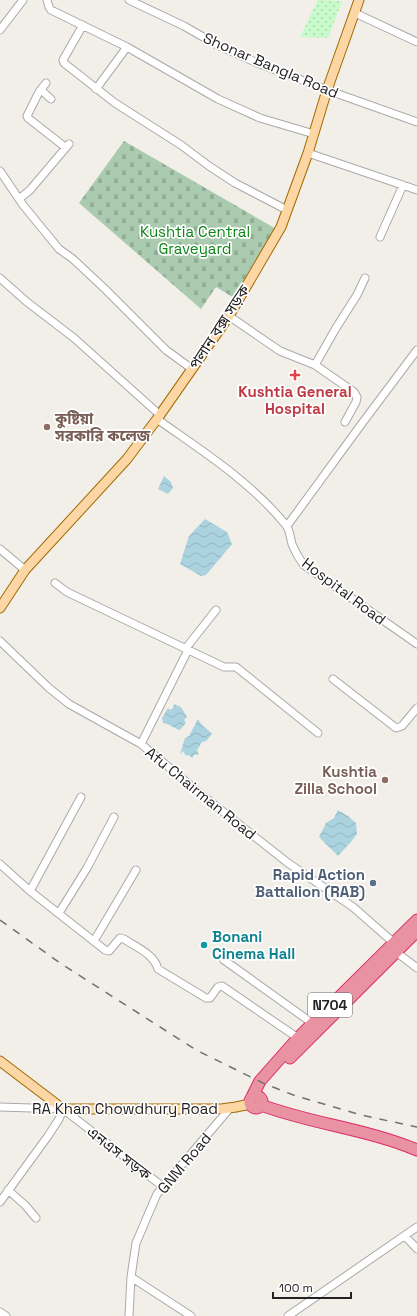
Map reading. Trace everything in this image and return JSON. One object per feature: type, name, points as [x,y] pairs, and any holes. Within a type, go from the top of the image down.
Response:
[{"type":"highway","name":"N704","points":[[396,947],[417,920]]},
{"type":"highway","name":"N704","points":[[288,1054],[396,947],[417,931]]},
{"type":"highway","name":"N704","points":[[256,1101],[265,1084],[288,1054],[298,1038],[312,1023],[335,1006]]},
{"type":"highway","points":[[256,1101],[323,1123],[387,1138],[417,1150]]},
{"type":"main road","name":"পলান বক্স সড়ক","points":[[0,608],[25,570],[127,459],[159,417],[229,316],[281,227],[308,153],[326,90],[360,0]]},
{"type":"main road","name":"এনএস সড়ক","points":[[0,1061],[63,1109]]},
{"type":"main road","name":"RA Khan Chowdhury Road","points":[[63,1109],[230,1108],[256,1101]]},
{"type":"street","points":[[0,30],[23,0]]},
{"type":"street","points":[[47,0],[49,7],[52,10],[127,47],[225,102],[264,119],[314,134]]},
{"type":"street","name":"Shonar Bangla Road","points":[[129,0],[255,62],[326,90],[417,122]]},
{"type":"street","points":[[355,13],[417,42]]},
{"type":"street","points":[[83,26],[63,60],[64,63],[115,103],[181,145],[235,183],[287,210]]},
{"type":"street","points":[[96,89],[127,47]]},
{"type":"street","points":[[19,199],[30,190],[49,169],[67,145],[27,116],[40,90],[46,84]]},
{"type":"street","points":[[40,90],[52,99]]},
{"type":"street","points":[[308,153],[417,190]]},
{"type":"street","points":[[0,171],[19,199],[59,249],[72,259],[166,350],[192,369]]},
{"type":"street","points":[[380,237],[403,185]]},
{"type":"street","name":"Hospital Road","points":[[0,278],[27,302],[74,338],[159,417],[243,481],[287,526],[292,544],[304,565],[417,644]]},
{"type":"street","points":[[315,365],[357,295],[365,278]]},
{"type":"street","points":[[229,316],[280,351],[315,365],[354,392],[357,397],[356,402],[345,422]]},
{"type":"street","points":[[287,526],[417,350]]},
{"type":"street","points":[[0,549],[25,570]]},
{"type":"street","points":[[55,583],[67,592],[224,667],[236,667],[318,733]]},
{"type":"street","points":[[141,744],[187,649],[216,610]]},
{"type":"street","name":"Afu Chairman Road","points":[[0,641],[49,688],[69,704],[141,744],[288,863],[352,907],[396,947],[402,956],[417,968]]},
{"type":"street","points":[[333,679],[396,728],[402,726],[417,708]]},
{"type":"street","points":[[30,891],[81,797]]},
{"type":"street","points":[[59,913],[87,868],[114,817]]},
{"type":"street","points":[[0,864],[30,891],[107,951],[109,951],[120,938],[124,939],[152,958],[158,969],[206,998],[210,998],[218,987],[222,986],[298,1038]]},
{"type":"street","points":[[94,941],[136,870]]},
{"type":"street","points":[[224,960],[312,1023]]},
{"type":"street","name":"RA Khan Chowdhury Road","points":[[0,1107],[63,1109]]},
{"type":"street","name":"GNM Road","points":[[130,1316],[131,1277],[136,1242],[156,1194],[230,1108]]},
{"type":"street","points":[[0,1202],[48,1136],[59,1119],[63,1109]]},
{"type":"street","name":"এনএস সড়ক","points":[[63,1109],[162,1186]]},
{"type":"street","points":[[8,1190],[25,1205],[36,1218]]},
{"type":"street","points":[[288,1316],[417,1227]]},
{"type":"street","points":[[405,1236],[417,1249]]},
{"type":"street","points":[[131,1277],[191,1316]]},
{"type":"street","points":[[0,1312],[6,1316]]},
{"type":"green space","points":[[318,0],[342,1],[328,38],[300,37]]},
{"type":"green space","name":"Kushtia Central Graveyard","points":[[124,141],[278,230],[234,298],[216,287],[201,309],[79,203]]},
{"type":"water","points":[[164,476],[171,482],[173,488],[168,494],[158,489]]},
{"type":"water","points":[[205,519],[227,532],[232,544],[206,575],[201,576],[180,564],[189,536]]},
{"type":"water","points":[[174,704],[181,707],[187,717],[184,720],[186,723],[180,730],[163,723],[162,718],[168,708],[170,710],[173,708]]},
{"type":"water","points":[[198,719],[201,724],[212,734],[206,741],[202,742],[197,750],[199,755],[195,754],[192,758],[189,755],[186,756],[183,751],[180,754],[185,738],[189,736]]},
{"type":"water","points":[[338,810],[356,823],[357,834],[338,856],[319,837],[326,823],[334,818]]},
{"type":"railway","points":[[0,920],[60,963],[196,1050],[265,1084],[296,1096],[361,1115],[417,1127]]},
{"type":"place","name":"Kushtia General Hospital","points":[[295,375]]},
{"type":"place","name":"কুষ্টিয়া সরকারি কলেজ","points":[[47,427]]},
{"type":"place","name":"Kushtia Zilla School","points":[[385,780]]},
{"type":"place","name":"Rapid Action Battalion (RAB)","points":[[373,883]]},
{"type":"place","name":"Bonani Cinema Hall","points":[[204,945]]}]
